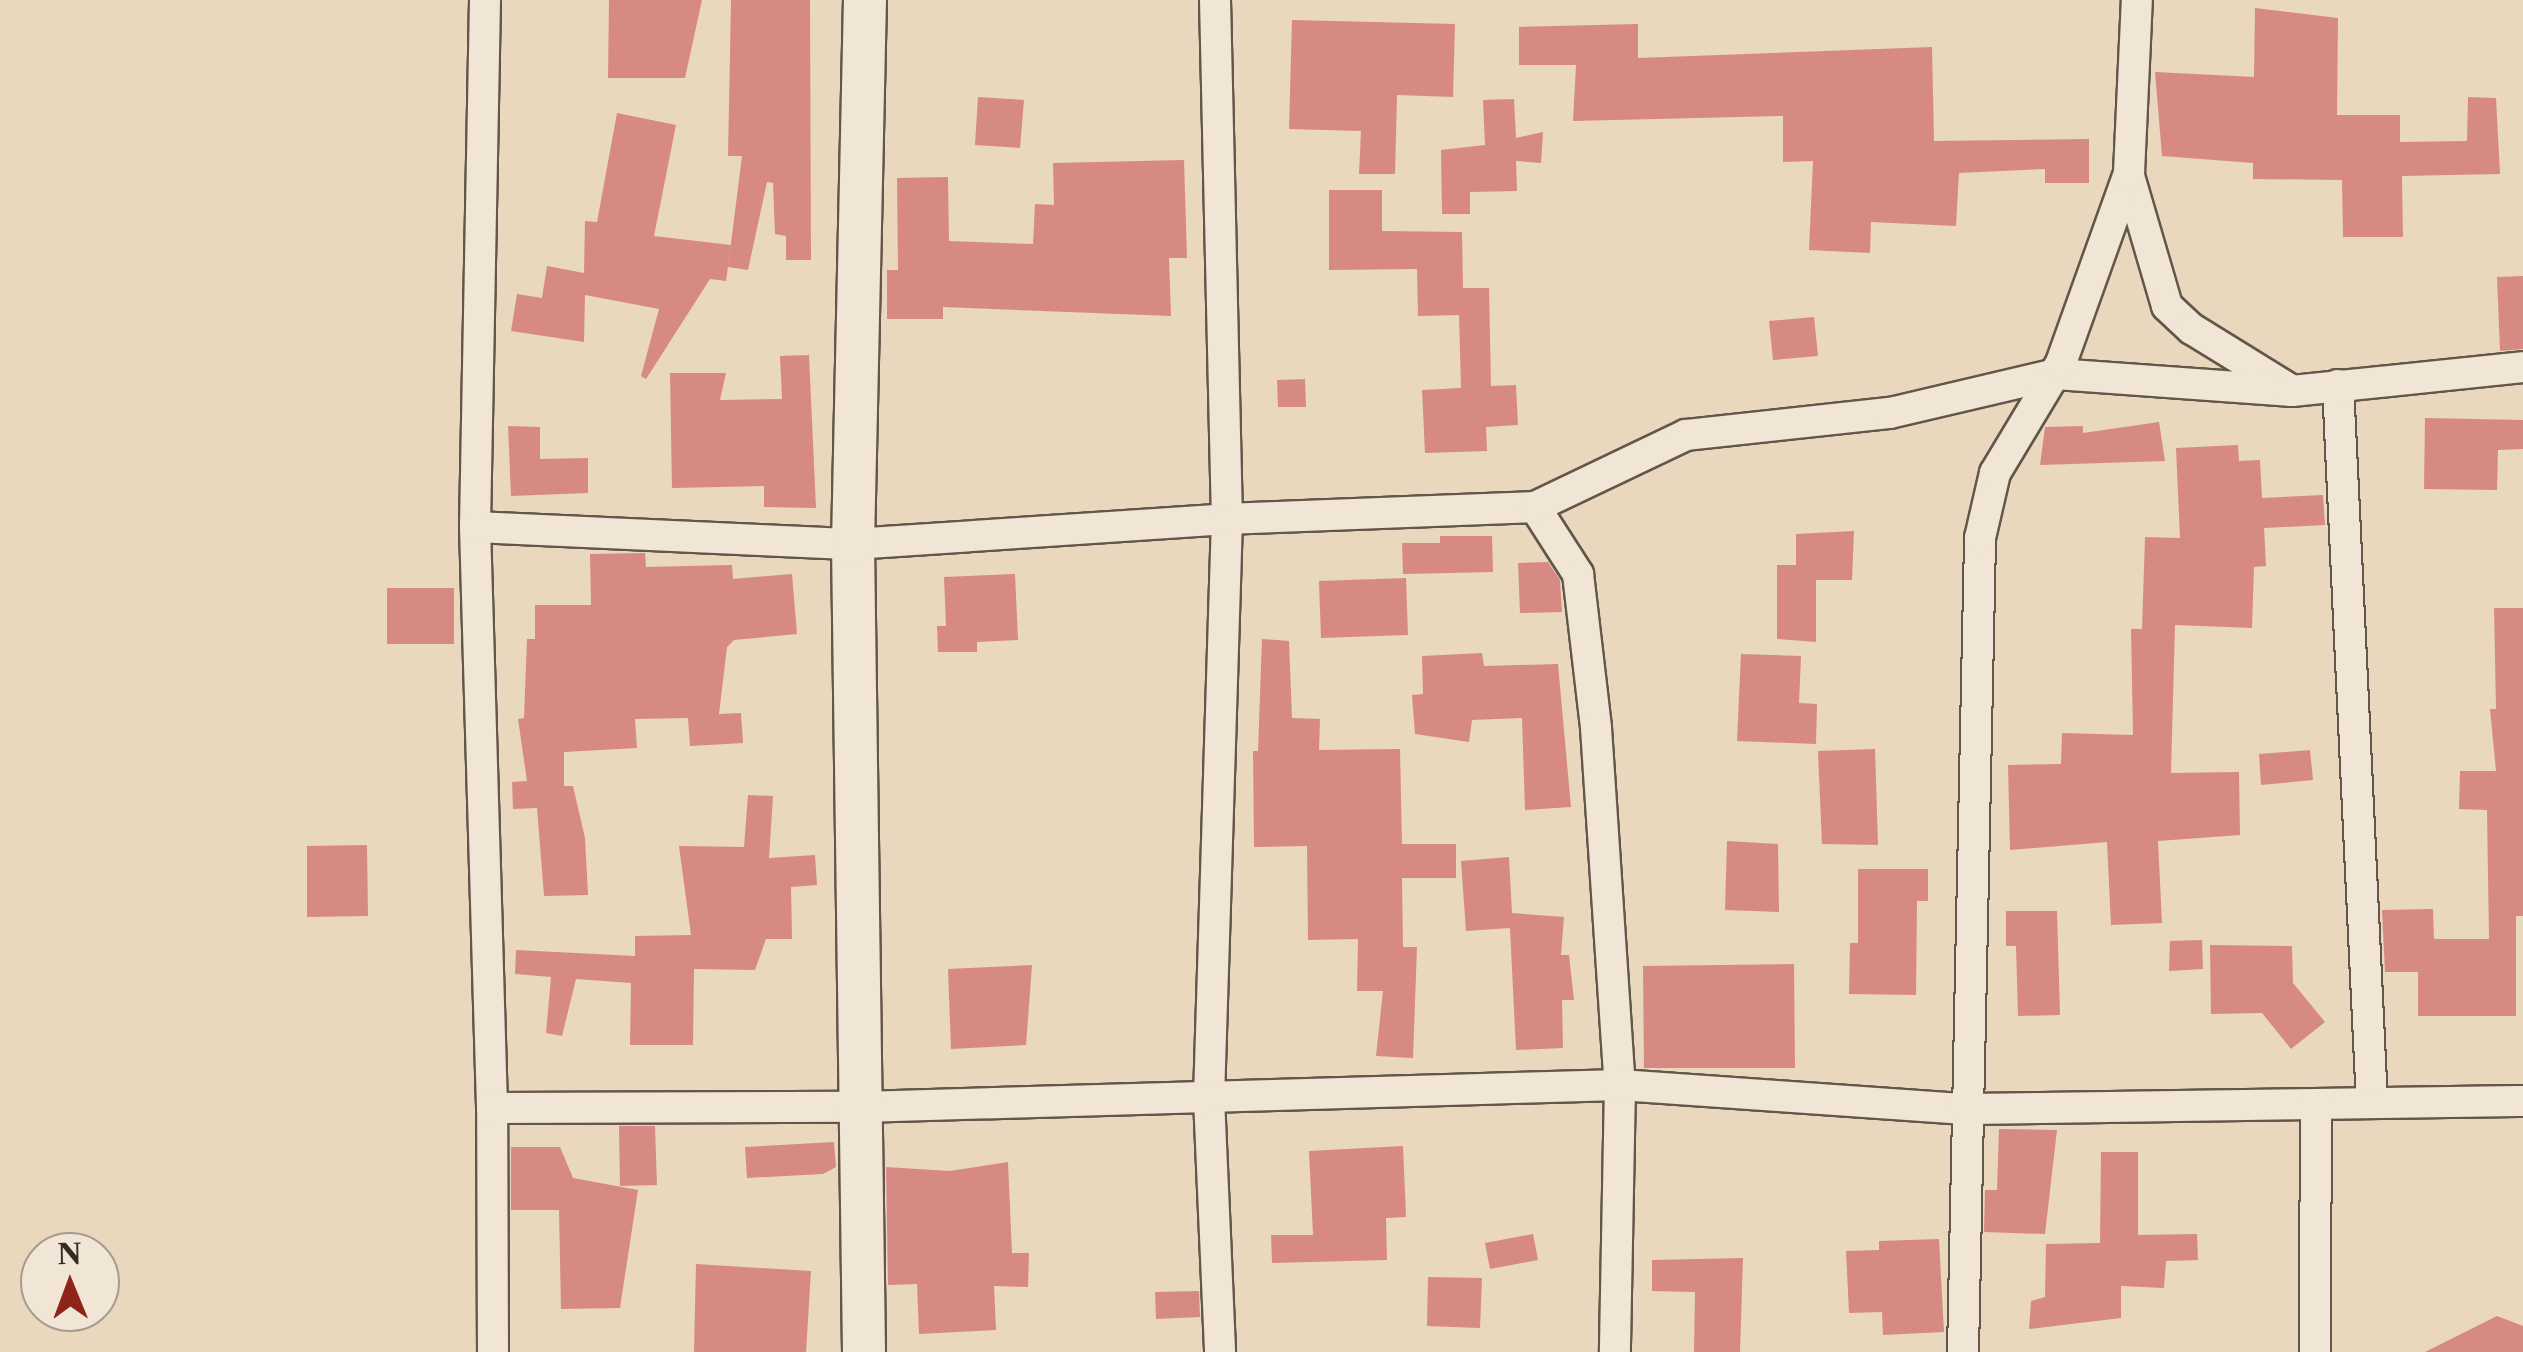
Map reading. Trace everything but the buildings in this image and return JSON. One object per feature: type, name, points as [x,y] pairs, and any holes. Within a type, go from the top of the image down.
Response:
[{"type":"street","points":[[485,0],[475,526],[492,1108],[493,1352]]},
{"type":"street","points":[[864,1352],[853,544],[865,0]]},
{"type":"street","points":[[1215,0],[1227,518],[1209,1098],[1220,1352]]},
{"type":"street","points":[[1963,1352],[1965,1109],[1980,538],[1995,474],[2056,374],[2088,299],[2128,173],[2137,0]]},
{"type":"street","points":[[2128,173],[2167,306],[2192,329],[2292,391]]},
{"type":"street","points":[[475,526],[853,544],[1227,518],[1535,507],[1686,435],[1890,414],[2056,374],[2292,391],[2523,368]]},
{"type":"street","points":[[2338,384],[2372,1103]]},
{"type":"street","points":[[1535,507],[1578,574],[1620,1085],[1615,1352]]},
{"type":"street","points":[[492,1108],[861,1107],[1620,1085],[1965,1109],[2523,1101]]},
{"type":"street","points":[[2315,1352],[2316,1104]]}]
